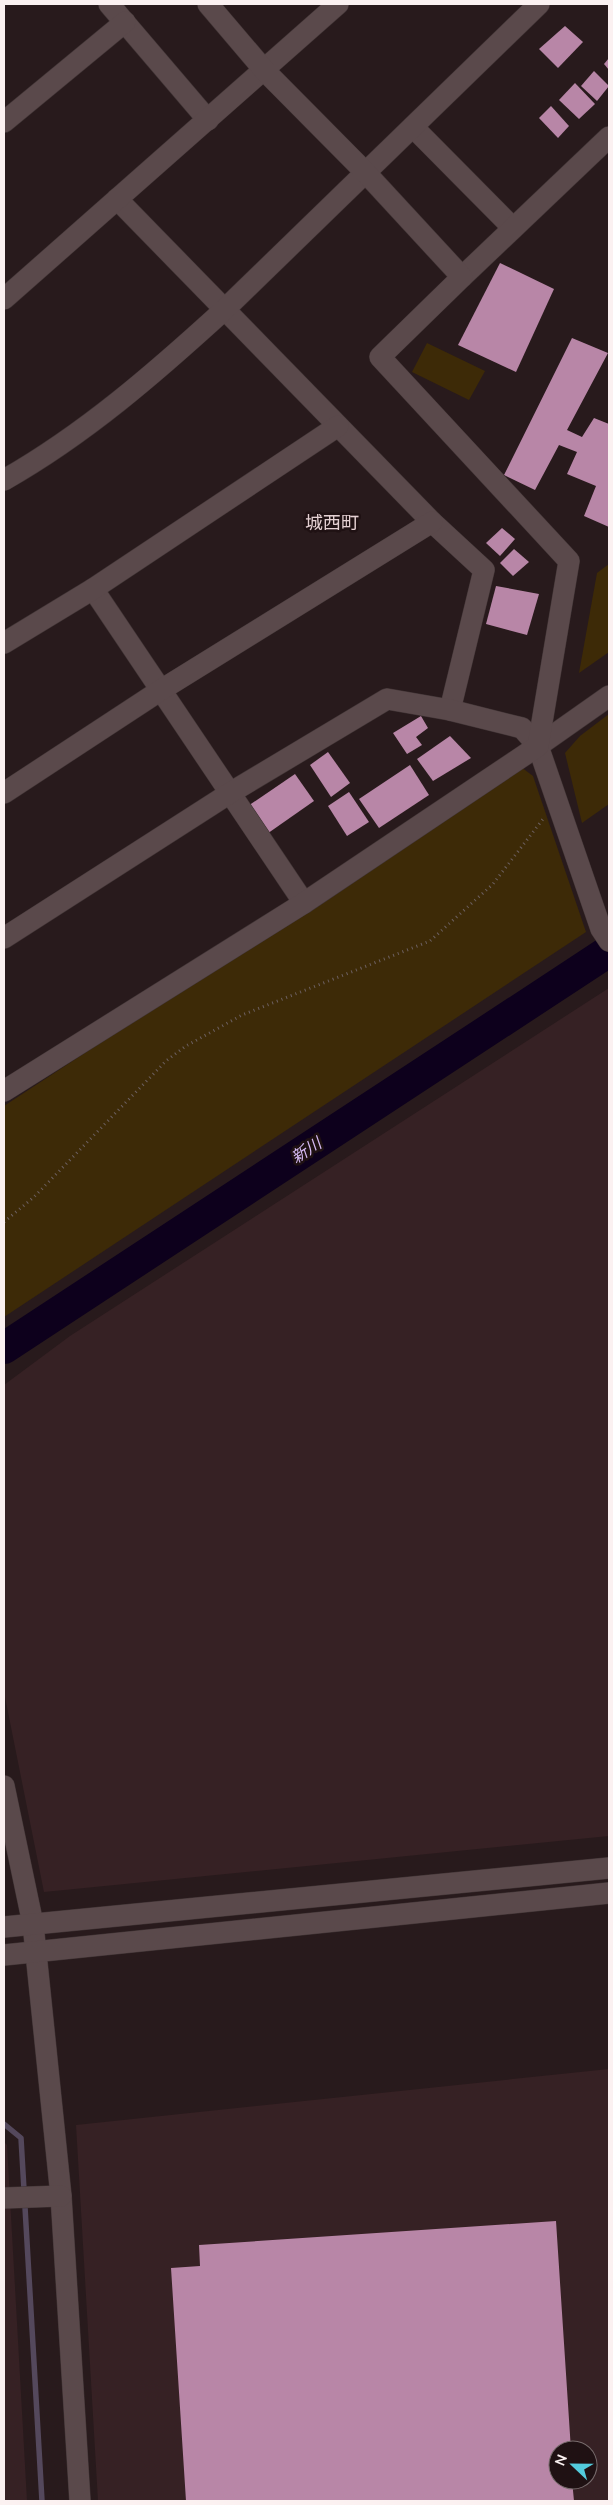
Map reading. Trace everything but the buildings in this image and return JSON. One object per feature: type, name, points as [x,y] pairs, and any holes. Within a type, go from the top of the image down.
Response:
[{"type":"street","points":[[109,4],[208,120]]},
{"type":"street","points":[[208,4],[265,70],[366,173],[462,277]]},
{"type":"street","points":[[4,298],[338,4]]},
{"type":"street","points":[[4,480],[73,437],[111,408],[224,310],[539,4]]},
{"type":"street","points":[[4,122],[125,22]]},
{"type":"street","points":[[413,127],[512,228]]},
{"type":"street","points":[[538,746],[569,561],[380,357],[512,228],[609,137]]},
{"type":"street","points":[[117,199],[432,522],[484,570],[450,710]]},
{"type":"street","points":[[4,642],[93,589],[338,426]]},
{"type":"street","points":[[4,793],[161,690],[432,522]]},
{"type":"street","points":[[93,589],[304,903]]},
{"type":"street","points":[[4,1091],[304,903],[538,746],[609,696]]},
{"type":"street","points":[[4,938],[230,793],[387,699],[450,710],[522,728],[538,746],[605,935]]},
{"type":"street","points":[[4,1786],[33,1924],[36,1951],[61,2196],[80,2501]]},
{"type":"street","points":[[4,1927],[609,1868]]},
{"type":"street","points":[[4,1955],[609,1893]]},
{"type":"street","points":[[4,2198],[61,2196]]},
{"type":"path","points":[[4,1222],[34,1197],[166,1061],[186,1046],[242,1015],[430,941],[493,884],[556,801]]},
{"type":"shaded area","points":[[427,343],[485,371],[469,400],[412,372]]},
{"type":"shaded area","points":[[609,564],[609,652],[579,673],[597,573]]},
{"type":"shaded area","points":[[609,714],[609,804],[582,823],[565,753],[580,736]]},
{"type":"shaded area","points":[[521,767],[533,776],[586,932],[4,1317],[4,1106]]},
{"type":"shaded area","points":[[609,988],[609,1836],[44,1892],[4,1692],[4,1385],[70,1336]]},
{"type":"shaded area","points":[[609,2069],[609,2501],[98,2501],[76,2125]]},
{"type":"shaded area","points":[[4,2142],[7,2145],[27,2501],[4,2501]]},
{"type":"waterway","name":"新川","points":[[4,1348],[609,951]]},
{"type":"waterway","points":[[4,2124],[21,2138],[42,2501]]},
{"type":"district","name":"城西町","points":[[332,523]]}]
